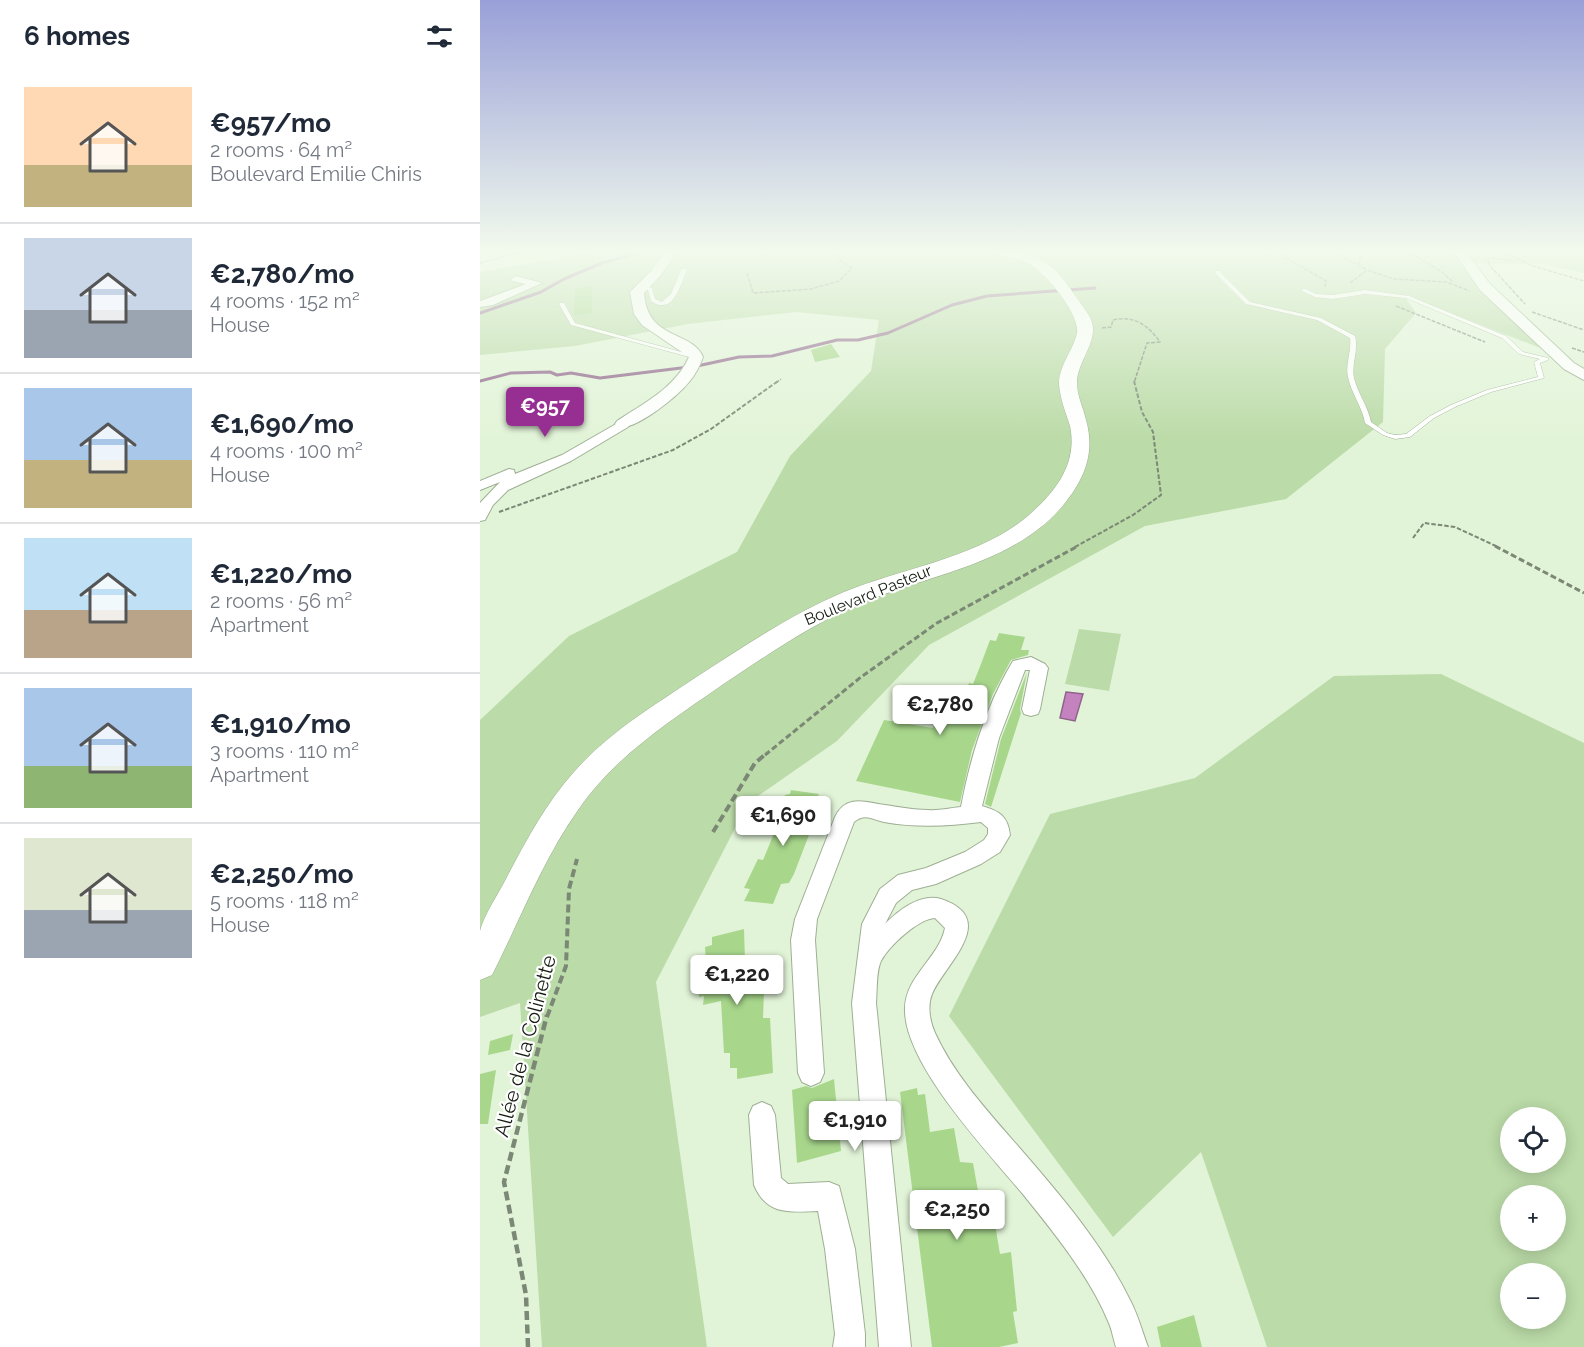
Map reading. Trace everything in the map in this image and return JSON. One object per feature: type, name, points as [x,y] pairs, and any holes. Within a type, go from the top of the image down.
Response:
[{"type":"main road","name":"Boulevard Pasteur","points":[[480,964],[535,853],[581,783],[635,730],[799,622],[858,596],[992,546],[1026,528],[1049,508],[1072,479],[1083,458],[1083,436],[1068,381],[1078,347],[1084,336],[1085,327],[1080,315]]},
{"type":"street","points":[[480,517],[486,502],[501,486],[566,458],[623,424],[666,395],[692,365],[694,352],[644,321],[642,315]]},
{"type":"street","points":[[1516,315],[1569,366],[1584,375]]},
{"type":"street","points":[[480,486],[568,444],[623,424]]},
{"type":"street","points":[[970,815],[974,788],[1001,708],[1019,665],[1031,663],[1039,668],[1031,709]]},
{"type":"street","points":[[811,1073],[803,940],[806,919],[845,817],[854,810],[867,807],[882,813],[929,819],[970,815],[992,817],[998,825],[999,835],[992,846],[964,862],[928,877],[906,882],[888,896],[873,924],[864,1003],[895,1347]]},
{"type":"street","points":[[869,958],[894,929],[920,910],[936,908],[949,914],[957,925],[956,935],[948,950],[917,995],[916,1014],[920,1035],[952,1085],[1035,1187],[1084,1255],[1119,1310],[1132,1347]]},
{"type":"street","points":[[762,1116],[768,1185],[783,1198],[829,1196],[840,1249],[850,1334],[849,1347]]},
{"type":"lane","points":[[568,315],[573,324],[692,365]]},
{"type":"lane","points":[[1301,315],[1319,319],[1353,337],[1355,346],[1349,363],[1351,380],[1365,407],[1368,423],[1385,434],[1395,437],[1408,436],[1432,417],[1489,391],[1541,378],[1537,362],[1558,354]]},
{"type":"lane","points":[[1450,315],[1504,337],[1521,353],[1558,354]]},
{"type":"path","points":[[1417,315],[1488,343]]},
{"type":"path","points":[[1539,315],[1584,330]]},
{"type":"path","points":[[1558,354],[1584,352]]},
{"type":"path","points":[[498,512],[673,450],[711,429],[781,380]]},
{"type":"path","points":[[1413,538],[1424,523],[1455,527],[1485,540],[1584,593]]},
{"type":"path","name":"Allée de la Colinette","points":[[528,1347],[526,1295],[504,1182],[544,1027],[566,966],[569,889],[577,859]]},
{"type":"green space","points":[[480,315],[770,315],[688,324],[575,346],[480,355]]},
{"type":"green space","points":[[826,315],[1414,315],[1385,349],[1383,422],[1286,499],[1145,526],[929,645],[837,741],[748,803],[656,982],[707,1347],[542,1347],[520,1003],[480,1017],[480,720],[569,636],[737,552],[790,456],[871,371],[879,320]]},
{"type":"green space","points":[[1456,315],[1516,315],[1553,353]]},
{"type":"green space","points":[[1079,629],[1121,634],[1109,691],[1065,684]]},
{"type":"green space","points":[[1441,674],[1584,743],[1584,1347],[1267,1347],[1201,1152],[1113,1237],[949,1016],[1050,814],[1195,778],[1334,676]]},
{"type":"shaded area","points":[[1066,692],[1083,694],[1075,721],[1060,718]]},
{"type":"building","points":[[831,344],[840,357],[815,362],[811,350]]},
{"type":"building","points":[[999,633],[1025,637],[1021,650],[1029,650],[1028,655],[1011,660],[993,694],[972,750],[960,802],[856,781],[884,720],[933,728],[943,701],[963,703],[969,683],[973,684],[990,640],[996,641]]},
{"type":"building","points":[[1027,672],[1021,713],[991,807],[985,804],[1001,739]]},
{"type":"building","points":[[791,790],[819,794],[812,809],[816,811],[812,827],[794,874],[789,883],[781,884],[773,904],[744,901],[750,889],[744,888],[758,859],[763,860],[775,831],[771,830],[777,821],[773,820],[785,795],[790,794]]},
{"type":"building","points":[[744,929],[746,994],[764,992],[763,1018],[770,1018],[773,1073],[737,1079],[737,1068],[730,1068],[730,1053],[724,1053],[721,1001],[703,1005],[704,996],[699,997],[700,962],[706,962],[705,947],[712,945],[712,937]]},
{"type":"building","points":[[513,1034],[510,1050],[488,1055],[490,1041]]},
{"type":"building","points":[[496,1070],[488,1124],[480,1124],[480,1074]]},
{"type":"building","points":[[834,1079],[841,1151],[797,1163],[792,1090],[806,1086],[812,1088]]},
{"type":"building","points":[[917,1088],[918,1095],[925,1094],[930,1132],[954,1128],[960,1162],[973,1163],[980,1202],[991,1200],[1000,1254],[1011,1252],[1017,1311],[1013,1312],[1018,1343],[999,1347],[932,1347],[900,1092]]},
{"type":"building","points":[[1194,1315],[1202,1347],[1161,1347],[1157,1327]]},
{"type":"waterway","points":[[480,381],[511,373],[550,372],[557,375],[571,373],[600,378],[697,366],[739,357],[772,356],[837,340],[858,340],[888,333],[929,315]]}]
